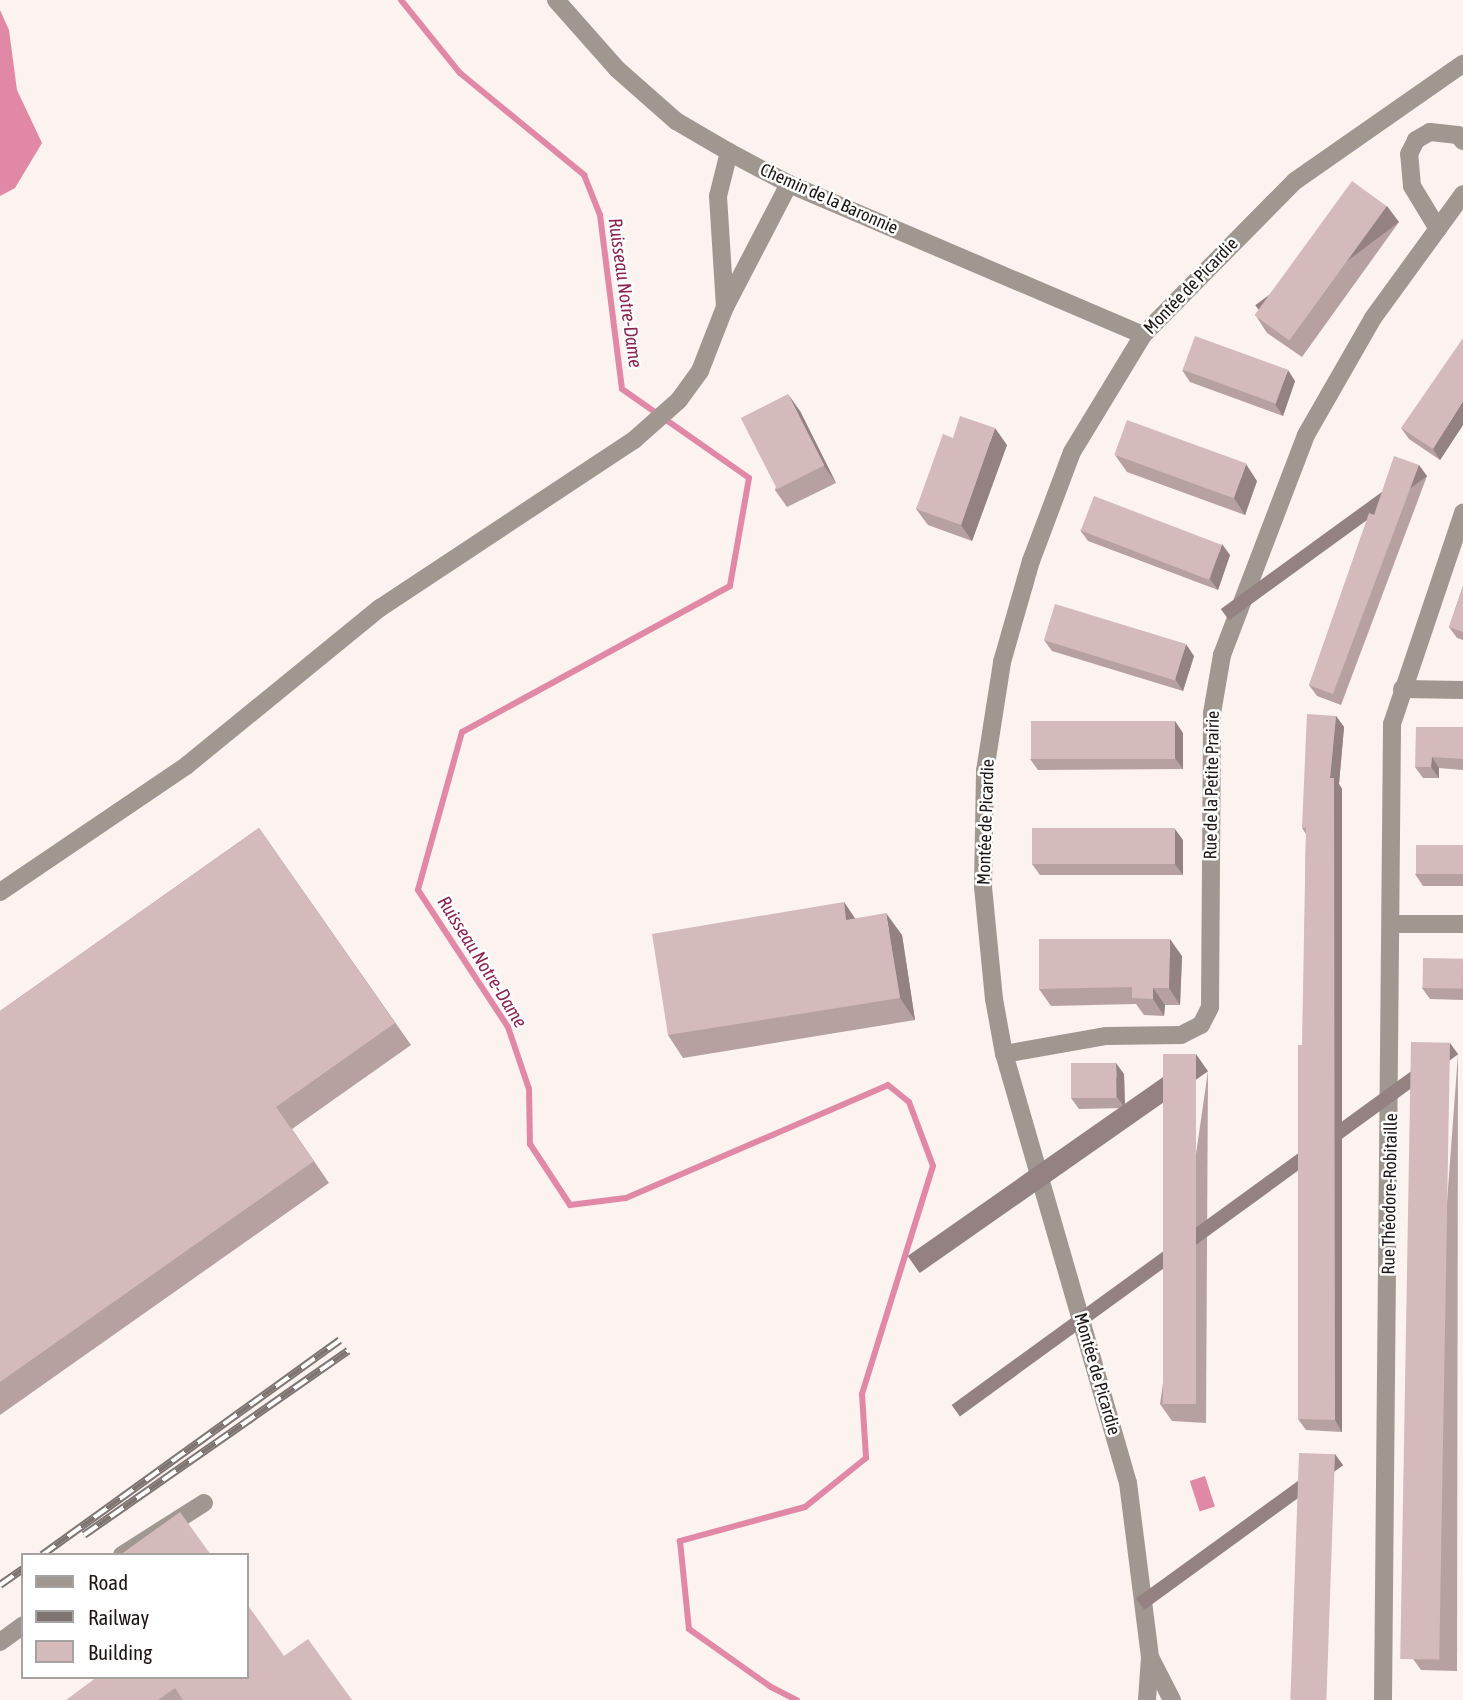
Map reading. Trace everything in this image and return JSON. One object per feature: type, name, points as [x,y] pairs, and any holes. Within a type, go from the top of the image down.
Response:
[{"type":"street","name":"Chemin de la Baronnie","points":[[556,0],[617,69],[676,121],[729,152],[789,184],[1143,335]]},
{"type":"street","name":"Montée de Picardie","points":[[1147,1700],[1150,1657],[1128,1483],[1004,1054],[983,887],[985,771],[1002,662],[1031,561],[1072,452],[1143,335],[1295,181],[1463,64]]},
{"type":"street","points":[[1438,229],[1412,186],[1409,154],[1416,140],[1430,132],[1451,133],[1463,141]]},
{"type":"street","points":[[725,307],[718,197],[729,152]]},
{"type":"street","points":[[0,892],[187,766],[380,608],[634,440],[679,400],[700,371],[725,307],[789,184]]},
{"type":"street","name":"Rue de la Petite Prairie","points":[[1004,1054],[1106,1036],[1181,1035],[1201,1025],[1210,1007],[1212,713],[1222,654],[1306,435],[1373,318],[1463,194]]},
{"type":"street","name":"Rue Théodore-Robitaille","points":[[1383,1700],[1393,924],[1392,724],[1463,513]]},
{"type":"street","points":[[1402,689],[1463,690]]},
{"type":"street","points":[[1393,924],[1463,924]]},
{"type":"street","points":[[125,1553],[204,1503]]},
{"type":"street","points":[[0,1642],[21,1626]]},
{"type":"street","points":[[1150,1657],[1172,1700]]},
{"type":"shaded area","points":[[0,10],[9,30],[17,90],[42,143],[15,188],[0,196]]},
{"type":"shaded area","points":[[1205,1476],[1215,1506],[1200,1511],[1190,1481]]},
{"type":"building","points":[[1352,181],[1387,206],[1289,341],[1254,315]]},
{"type":"building","points":[[1195,336],[1288,370],[1276,404],[1183,370]]},
{"type":"building","points":[[1463,338],[1463,401],[1433,449],[1401,428]]},
{"type":"building","points":[[788,394],[824,465],[777,489],[741,418]]},
{"type":"building","points":[[960,416],[995,428],[961,525],[916,509],[943,434],[953,438]]},
{"type":"building","points":[[1127,420],[1246,463],[1234,498],[1114,455]]},
{"type":"building","points":[[1394,456],[1419,465],[1333,694],[1309,685],[1369,513],[1374,515]]},
{"type":"building","points":[[1094,496],[1222,545],[1209,580],[1081,531]]},
{"type":"building","points":[[1463,586],[1463,632],[1449,627]]},
{"type":"building","points":[[1055,604],[1186,644],[1175,680],[1044,640]]},
{"type":"building","points":[[1307,714],[1336,716],[1330,778],[1334,778],[1335,1420],[1298,1419],[1298,1045],[1302,1045],[1306,828],[1302,828]]},
{"type":"building","points":[[1031,721],[1175,721],[1175,759],[1031,759]]},
{"type":"building","points":[[1416,727],[1463,727],[1463,759],[1432,757],[1431,767],[1415,767]]},
{"type":"building","points":[[259,828],[395,1023],[276,1107],[314,1161],[0,1382],[0,1011]]},
{"type":"building","points":[[1032,828],[1175,828],[1175,864],[1032,864]]},
{"type":"building","points":[[1416,845],[1463,845],[1463,874],[1416,874]]},
{"type":"building","points":[[844,902],[846,920],[886,913],[900,998],[668,1035],[652,934]]},
{"type":"building","points":[[1039,939],[1170,939],[1169,988],[1153,988],[1153,999],[1132,998],[1132,987],[1039,989]]},
{"type":"building","points":[[1423,958],[1463,959],[1462,989],[1422,988]]},
{"type":"building","points":[[1411,1042],[1450,1043],[1439,1660],[1400,1659]]},
{"type":"building","points":[[1163,1054],[1196,1054],[1196,1404],[1163,1404]]},
{"type":"building","points":[[1071,1063],[1116,1063],[1116,1098],[1071,1098]]},
{"type":"building","points":[[1299,1453],[1335,1454],[1326,1700],[1290,1700]]},
{"type":"building","points":[[180,1512],[210,1553],[123,1553]]},
{"type":"building","points":[[248,1605],[284,1656],[308,1639],[352,1700],[183,1700],[175,1688],[158,1700],[66,1700],[94,1679],[248,1679]]},
{"type":"waterway","name":"Ruisseau Notre-Dame","points":[[401,0],[460,73],[584,175],[600,215],[622,389],[749,478],[730,586],[462,732],[418,890],[508,1027],[529,1089],[530,1144],[570,1205],[626,1198],[888,1085],[909,1102],[933,1166],[862,1394],[866,1458],[805,1507],[680,1541],[689,1629],[771,1687],[797,1700]]},
{"type":"railway","points":[[45,1553],[340,1340]]},
{"type":"railway","points":[[84,1535],[348,1351]]},
{"type":"railway","points":[[0,1585],[21,1570]]}]
